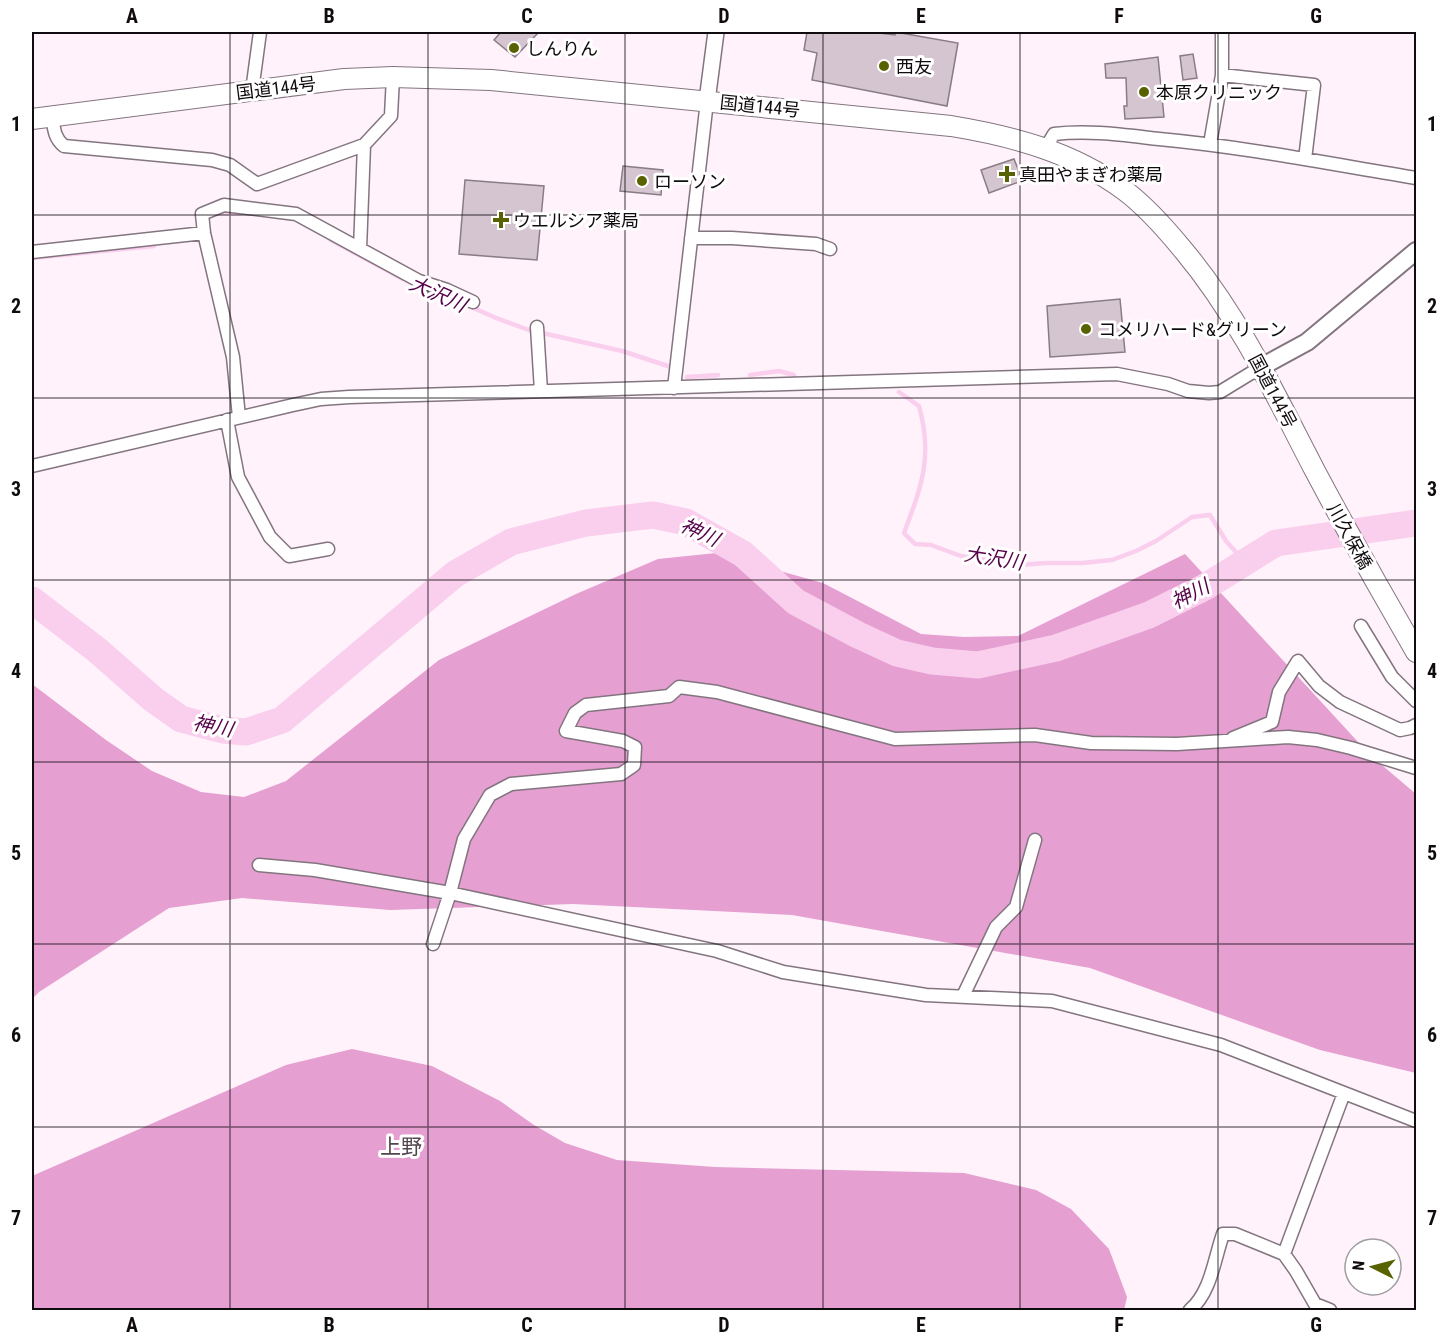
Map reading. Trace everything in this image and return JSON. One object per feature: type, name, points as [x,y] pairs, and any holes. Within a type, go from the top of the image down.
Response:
[{"type":"highway","name":"国道144号","points":[[32,119],[344,79],[393,77],[491,80],[951,126],[1002,135],[1045,149],[1103,177],[1124,190],[1155,216],[1206,277],[1228,308],[1321,481]]},
{"type":"highway","name":"川久保橋","points":[[1321,481],[1416,652]]},
{"type":"main road","points":[[1261,367],[1307,342],[1416,251]]},
{"type":"street","points":[[252,91],[260,32]]},
{"type":"street","points":[[674,387],[716,32]]},
{"type":"street","points":[[1210,144],[1222,75],[1222,32]]},
{"type":"street","points":[[1222,75],[1314,86],[1305,159]]},
{"type":"street","points":[[52,116],[58,141],[64,146],[212,160],[230,165],[256,184],[364,145],[391,116],[393,77]]},
{"type":"street","points":[[1045,149],[1054,134],[1114,133],[1210,144],[1416,178]]},
{"type":"street","points":[[360,249],[364,145]]},
{"type":"street","points":[[328,549],[289,556],[270,537],[238,477],[233,419],[233,357],[204,233],[202,214],[224,206],[296,214],[419,281],[473,302]]},
{"type":"street","points":[[32,252],[204,233]]},
{"type":"street","points":[[691,238],[732,238],[816,244],[830,249]]},
{"type":"street","points":[[538,331],[541,391]]},
{"type":"street","points":[[32,466],[321,399],[436,393],[1117,374],[1168,384],[1188,391],[1209,393],[1220,392],[1261,367]]},
{"type":"street","points":[[1361,626],[1392,676],[1416,701]]},
{"type":"street","points":[[1224,742],[1272,722],[1279,692],[1298,661],[1319,686],[1340,702],[1400,730],[1416,725]]},
{"type":"street","points":[[433,944],[464,839],[490,795],[511,784],[621,774],[634,765],[635,747],[623,741],[566,731],[574,712],[586,705],[669,696],[679,687],[717,692],[895,739],[1035,735],[1090,744],[1224,742],[1288,737],[1317,740],[1351,748],[1416,768]]},
{"type":"street","points":[[963,996],[996,927],[1016,907],[1035,840]]},
{"type":"street","points":[[259,866],[315,870],[450,892],[717,951],[783,972],[927,995],[1052,1001],[1221,1045],[1416,1121]]},
{"type":"street","points":[[1284,1254],[1344,1092]]},
{"type":"street","points":[[1190,1311],[1200,1302],[1208,1285],[1223,1234],[1235,1234],[1284,1254],[1315,1304],[1330,1311]]},
{"type":"shaded area","points":[[716,553],[823,583],[921,634],[964,637],[1018,636],[1185,554],[1370,755],[1416,794],[1416,1073],[1320,1050],[1090,968],[792,915],[573,904],[390,910],[242,898],[169,908],[39,992],[32,999],[32,684],[106,740],[152,771],[201,792],[244,797],[286,781],[439,660],[576,594],[658,559]]},
{"type":"shaded area","points":[[352,1049],[432,1066],[500,1101],[565,1143],[617,1160],[715,1167],[964,1173],[1036,1190],[1071,1209],[1109,1249],[1127,1297],[1124,1310],[32,1310],[32,1176],[286,1065]]},
{"type":"building","name":"しんりん","points":[[501,32],[539,32],[515,57],[494,40]]},
{"type":"building","name":"西友","points":[[807,32],[870,32],[895,35],[895,32],[958,43],[947,106],[812,80],[817,53],[804,50]]},
{"type":"building","points":[[1193,54],[1197,78],[1183,80],[1180,56]]},
{"type":"building","name":"本原クリニック","points":[[1158,57],[1164,117],[1125,119],[1126,78],[1106,78],[1105,64]]},
{"type":"building","name":"真田やまぎわ薬局","points":[[1014,159],[1018,169],[1029,166],[1032,177],[989,193],[981,170]]},
{"type":"building","name":"ローソン","points":[[623,166],[663,170],[661,195],[620,191]]},
{"type":"building","name":"ウエルシア薬局","points":[[465,180],[544,186],[537,260],[459,254]]},
{"type":"building","name":"コメリハード&グリーン","points":[[1120,299],[1125,352],[1050,357],[1047,306]]},
{"type":"waterway","name":"大沢川","points":[[218,213],[242,213]]},
{"type":"waterway","name":"大沢川","points":[[331,240],[403,279]]},
{"type":"waterway","name":"大沢川","points":[[32,258],[154,246]]},
{"type":"waterway","name":"大沢川","points":[[469,306],[529,330],[622,351],[671,367]]},
{"type":"waterway","name":"大沢川","points":[[750,375],[779,371],[794,375]]},
{"type":"waterway","name":"大沢川","points":[[687,377],[718,375]]},
{"type":"waterway","name":"大沢川","points":[[899,392],[919,406],[925,440],[924,470],[904,533],[915,544],[931,545],[961,556],[1019,565],[1082,563],[1112,560],[1156,541],[1192,517],[1210,515],[1226,541],[1245,562]]},
{"type":"waterway","name":"神川","points":[[32,600],[97,650],[154,700],[181,719],[223,730],[246,732],[282,720],[455,574],[511,542],[586,523],[653,515],[686,522],[743,554],[796,602],[858,635],[897,653],[932,661],[978,665],[1056,648],[1149,615],[1205,587],[1276,543],[1416,523]]},
{"type":"place","name":"しんりん","points":[[514,48]]},
{"type":"place","name":"西友","points":[[884,66]]},
{"type":"place","name":"本原クリニック","points":[[1144,92]]},
{"type":"place","name":"真田やまぎわ薬局","points":[[1007,174]]},
{"type":"place","name":"ローソン","points":[[642,181]]},
{"type":"place","name":"ウエルシア薬局","points":[[501,220]]},
{"type":"place","name":"コメリハード&グリーン","points":[[1086,329]]},
{"type":"district","name":"上野","points":[[401,1147]]}]
